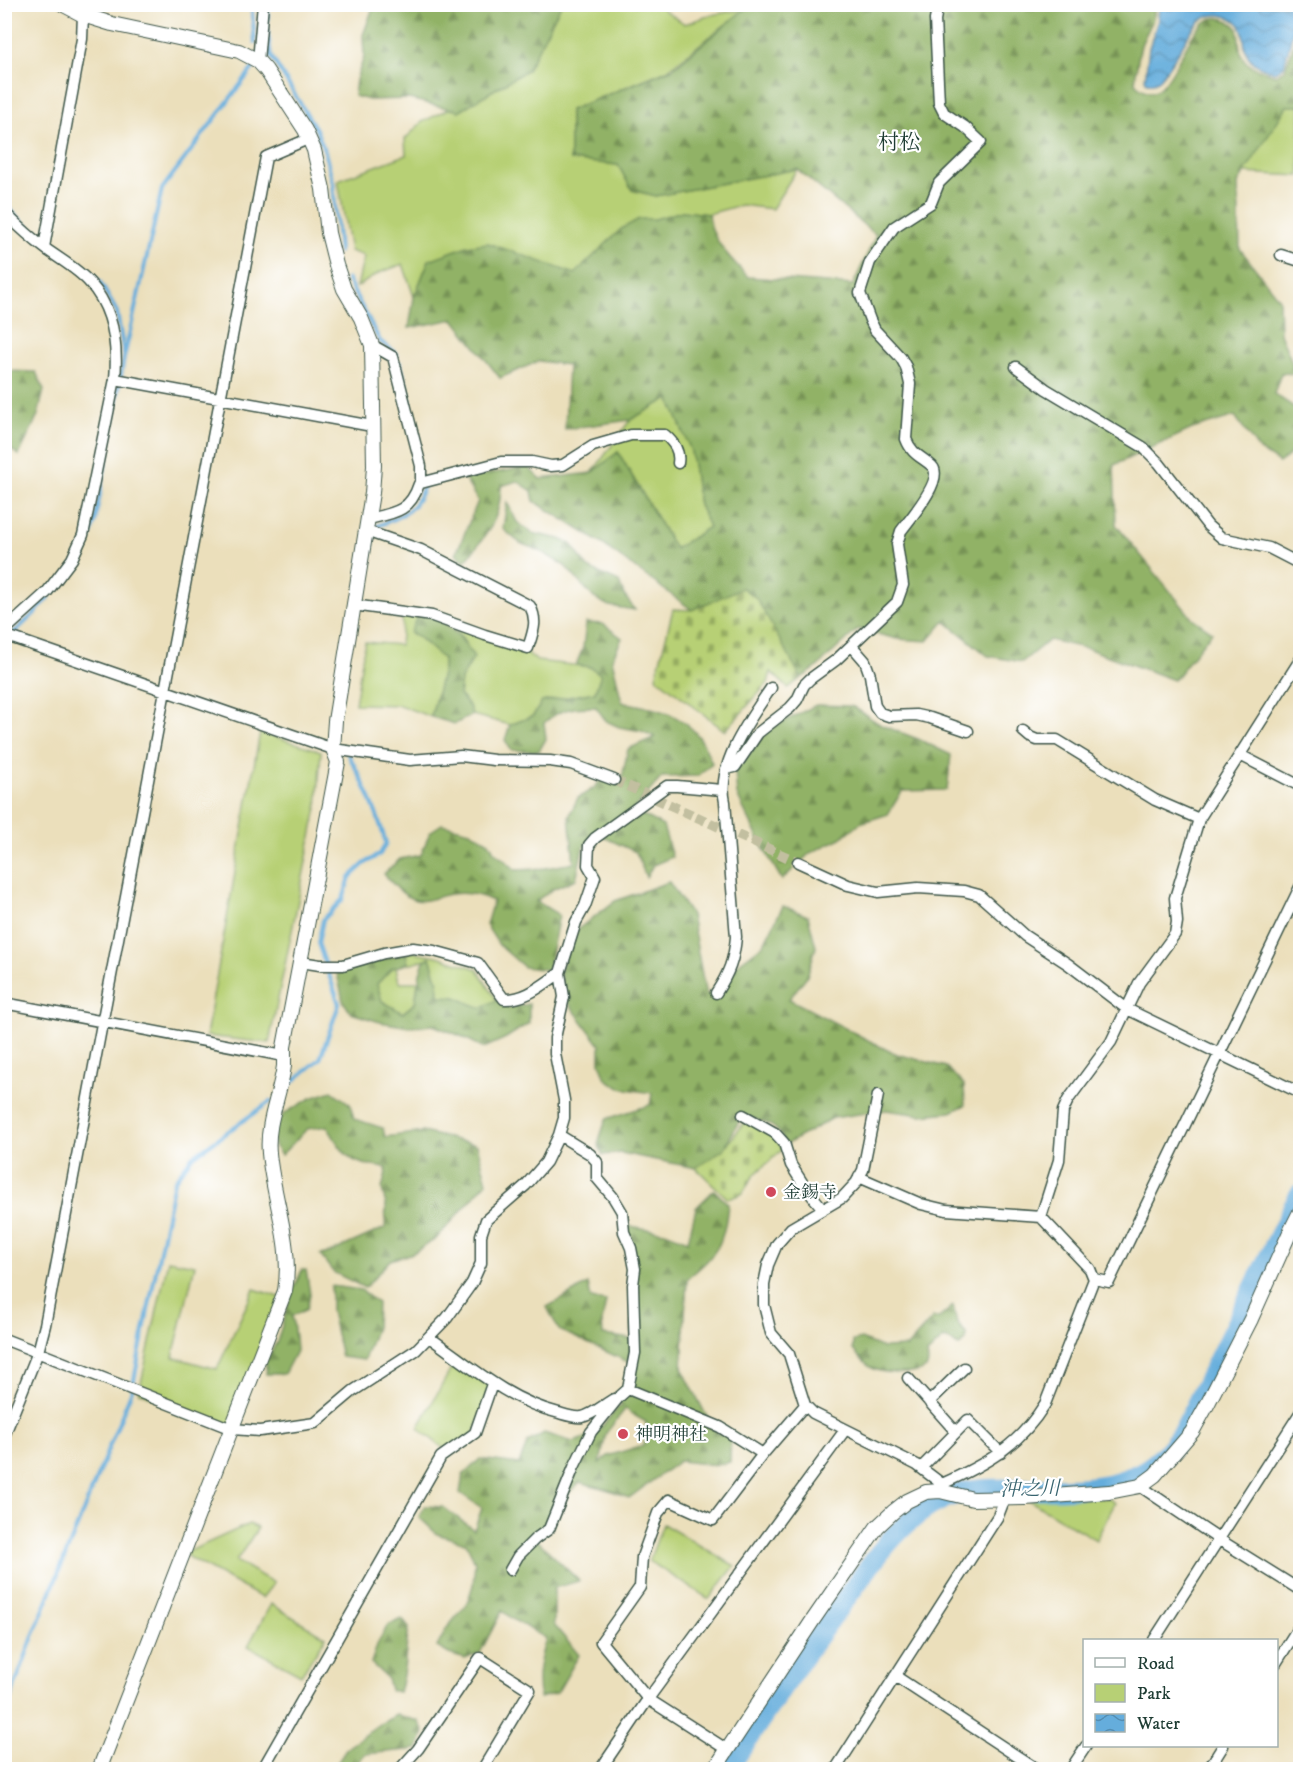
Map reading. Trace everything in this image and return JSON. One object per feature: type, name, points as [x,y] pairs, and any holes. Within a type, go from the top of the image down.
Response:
[{"type":"street","points":[[258,61],[263,4]]},
{"type":"street","points":[[726,769],[735,767],[758,733],[790,708],[810,679],[852,646],[897,602],[903,585],[897,544],[898,536],[927,496],[935,477],[932,466],[916,455],[908,444],[906,434],[910,384],[906,367],[901,358],[875,330],[860,293],[870,262],[894,227],[931,203],[939,183],[981,142],[965,127],[944,113],[939,103],[935,20],[938,4]]},
{"type":"street","points":[[72,8],[112,24],[239,51],[258,61],[282,93],[305,130],[314,150],[323,189],[328,233],[339,276],[372,345],[374,466],[367,525],[335,721],[333,749],[338,762],[284,1065],[270,1130],[269,1152],[287,1255],[288,1273],[285,1291],[99,1770]]},
{"type":"street","points":[[44,247],[82,39],[72,8]]},
{"type":"street","points":[[4,1436],[38,1352],[45,1325],[266,158],[308,139]]},
{"type":"street","points":[[4,212],[90,284],[109,317],[116,339],[117,358],[115,379],[83,535],[72,559],[47,592],[4,633],[333,749],[410,760],[462,756],[494,760],[550,761],[571,764],[614,780]]},
{"type":"street","points":[[1281,255],[1300,261]]},
{"type":"street","points":[[372,345],[393,357],[421,466],[421,483]]},
{"type":"street","points":[[1016,367],[1046,389],[1143,447],[1159,463],[1216,534],[1231,541],[1269,548],[1300,564]]},
{"type":"street","points":[[115,379],[372,426]]},
{"type":"street","points":[[367,525],[409,505],[421,483],[501,462],[563,465],[593,446],[631,435],[665,435],[680,456],[678,463]]},
{"type":"street","points":[[353,605],[432,616],[528,648],[535,624],[530,606],[367,525]]},
{"type":"street","points":[[852,646],[865,661],[870,675],[875,706],[880,713],[889,716],[916,715],[968,731]]},
{"type":"street","points":[[1041,1217],[1059,1160],[1064,1112],[1068,1100],[1111,1042],[1139,983],[1175,934],[1177,922],[1175,898],[1199,819],[1300,660]]},
{"type":"street","points":[[716,993],[728,974],[735,954],[736,937],[725,802],[722,790],[726,769],[747,724],[771,688]]},
{"type":"street","points":[[1023,730],[1037,740],[1057,740],[1155,800],[1199,819]]},
{"type":"street","points":[[1240,755],[1300,786]]},
{"type":"street","points":[[4,1339],[232,1429],[260,1431],[315,1423],[352,1391],[416,1350],[447,1318],[472,1283],[481,1263],[481,1235],[486,1220],[526,1185],[546,1162],[560,1135],[564,1118],[564,1100],[555,1054],[555,1038],[564,997],[560,973],[576,922],[585,906],[595,877],[588,865],[589,845],[595,838],[667,786],[722,790]]},
{"type":"street","points":[[798,862],[848,885],[878,892],[918,888],[964,891],[979,895],[1025,936],[1068,964],[1127,1009],[1300,1093]]},
{"type":"street","points":[[1094,1279],[1109,1282],[1300,887]]},
{"type":"street","points":[[301,962],[320,965],[343,964],[413,948],[434,951],[478,963],[504,999],[513,999],[531,993],[560,973]]},
{"type":"street","points":[[4,1003],[284,1056]]},
{"type":"street","points":[[878,1095],[860,1177],[842,1198],[791,1228],[777,1244],[768,1265],[764,1284],[764,1305],[771,1333],[789,1354],[805,1405],[813,1413],[921,1468],[941,1488],[973,1499],[1109,1492],[1140,1486],[1155,1475],[1192,1432],[1295,1234],[1300,1212]]},
{"type":"street","points":[[743,1116],[773,1130],[784,1143],[791,1164],[804,1187],[823,1209]]},
{"type":"street","points":[[510,1570],[518,1556],[549,1529],[591,1432],[624,1393],[635,1353],[633,1285],[635,1269],[631,1248],[624,1232],[622,1212],[597,1178],[597,1162],[590,1154],[560,1135]]},
{"type":"street","points":[[714,1770],[877,1527],[908,1501],[941,1488],[1001,1453],[1036,1420],[1045,1404],[1094,1279],[1090,1269],[1041,1217],[945,1210],[921,1204],[860,1177]]},
{"type":"street","points":[[429,1337],[492,1384],[539,1407],[580,1418],[624,1393]]},
{"type":"street","points":[[929,1402],[964,1368]]},
{"type":"street","points":[[908,1378],[956,1432]]},
{"type":"street","points":[[262,1770],[441,1457],[475,1433],[492,1384]]},
{"type":"street","points":[[624,1393],[720,1427],[763,1454]]},
{"type":"street","points":[[726,1749],[648,1699],[601,1642],[640,1587],[642,1557],[658,1513],[669,1500],[712,1520],[763,1454],[805,1405]]},
{"type":"street","points":[[1155,1639],[1300,1413]]},
{"type":"street","points":[[921,1468],[968,1420],[1001,1453]]},
{"type":"street","points":[[600,1770],[648,1699],[845,1430]]},
{"type":"street","points":[[1140,1486],[1300,1590]]},
{"type":"street","points":[[835,1770],[998,1516],[1005,1498]]},
{"type":"street","points":[[1278,1660],[1300,1625]]},
{"type":"street","points":[[399,1770],[418,1749],[480,1658],[530,1690],[482,1770]]},
{"type":"street","points":[[895,1676],[1038,1770]]},
{"type":"street","points":[[1070,1770],[1085,1747]]},
{"type":"street","points":[[1208,1770],[1222,1747]]},
{"type":"green space","points":[[374,4],[561,5],[527,70],[459,111],[409,99],[369,100],[354,96],[356,80],[364,57],[363,35]]},
{"type":"green space","points":[[559,4],[661,5],[664,10],[685,24],[711,15],[745,9],[667,70],[570,110],[570,160],[618,165],[632,190],[656,196],[797,169],[772,209],[741,205],[708,214],[682,211],[575,281],[429,260],[414,297],[403,264],[379,273],[357,287],[364,256],[350,251],[338,180],[406,155],[405,139],[422,122],[527,70]]},
{"type":"green space","points":[[766,4],[1154,5],[1153,20],[1141,45],[1135,83],[1148,91],[1159,89],[1168,79],[1195,32],[1206,22],[1218,18],[1231,23],[1238,29],[1240,49],[1245,61],[1256,68],[1276,75],[1285,69],[1300,27],[1300,106],[1287,106],[1238,183],[1240,249],[1279,299],[1280,333],[1297,374],[1281,373],[1274,394],[1300,411],[1297,447],[1279,463],[1259,450],[1235,416],[1192,429],[1114,465],[1116,525],[1192,618],[1212,632],[1174,680],[1089,649],[1049,640],[1022,662],[988,656],[945,621],[928,641],[897,639],[858,629],[815,669],[801,678],[756,598],[743,588],[692,610],[601,543],[534,501],[532,491],[517,481],[501,486],[495,518],[485,536],[465,561],[456,554],[478,501],[464,478],[528,467],[540,479],[592,473],[618,452],[675,549],[709,527],[699,505],[691,451],[669,398],[630,420],[565,429],[568,365],[539,361],[500,378],[454,319],[409,328],[414,297],[429,260],[467,246],[488,243],[575,274],[621,229],[639,219],[655,219],[682,211],[708,214],[717,240],[728,256],[748,277],[853,285],[876,235],[797,169],[656,196],[632,190],[618,165],[570,160],[570,110],[673,68],[745,9]]},
{"type":"green space","points":[[1287,105],[1300,106],[1300,176],[1244,173]]},
{"type":"green space","points":[[5,371],[36,372],[44,390],[38,415],[19,455],[5,445]]},
{"type":"green space","points":[[669,398],[691,451],[699,505],[710,527],[675,549],[618,452],[592,473],[630,420]]},
{"type":"green space","points":[[507,502],[517,522],[532,533],[560,539],[571,544],[588,568],[619,582],[624,595],[635,610],[609,606],[594,598],[565,566],[540,551],[520,543],[503,529]]},
{"type":"green space","points":[[742,588],[756,598],[801,678],[788,688],[771,672],[768,683],[725,731],[656,677],[673,609],[692,610]]},
{"type":"green space","points":[[403,612],[418,614],[411,633],[443,659],[443,670],[431,717],[399,705],[355,704],[365,642],[400,645]]},
{"type":"green space","points":[[418,614],[441,619],[459,636],[474,657],[461,679],[459,695],[469,706],[472,715],[455,724],[431,717],[443,670],[443,659],[417,636],[410,633]]},
{"type":"green space","points":[[452,623],[518,645],[537,661],[590,667],[601,674],[595,692],[542,702],[533,716],[510,725],[472,715],[469,706],[459,695],[461,679],[474,657]]},
{"type":"green space","points":[[586,623],[603,624],[622,638],[612,659],[622,702],[664,712],[683,721],[699,737],[712,763],[698,776],[662,777],[633,810],[663,826],[672,857],[653,865],[646,877],[636,852],[595,833],[583,848],[576,879],[555,888],[536,901],[559,915],[548,970],[524,967],[499,945],[486,925],[493,901],[478,895],[462,893],[418,900],[401,892],[384,874],[400,859],[421,855],[430,832],[442,824],[470,831],[489,842],[494,851],[516,870],[540,869],[574,863],[569,816],[578,798],[594,788],[604,776],[622,778],[628,749],[655,737],[642,731],[619,727],[606,721],[596,707],[588,707],[562,711],[544,723],[546,739],[539,751],[511,750],[505,740],[510,725],[533,716],[542,702],[595,692],[601,674],[590,667],[576,665],[583,648]]},
{"type":"green space","points":[[816,705],[852,706],[881,725],[951,755],[947,790],[902,791],[888,814],[860,823],[841,838],[810,853],[782,880],[737,795],[735,771],[769,729]]},
{"type":"green space","points":[[260,732],[321,751],[317,808],[269,1043],[206,1036]]},
{"type":"green space","points":[[669,882],[691,915],[706,996],[739,963],[764,944],[783,906],[808,916],[816,947],[807,976],[789,999],[893,1053],[946,1067],[964,1085],[965,1105],[951,1112],[921,1115],[886,1110],[833,1118],[785,1145],[779,1132],[769,1124],[743,1116],[724,1149],[696,1168],[621,1153],[603,1155],[598,1144],[606,1119],[650,1105],[652,1093],[620,1088],[606,1079],[600,1062],[600,1045],[564,997],[560,973],[573,933],[615,901]]},
{"type":"green space","points":[[406,953],[437,956],[477,969],[497,1000],[480,1009],[456,997],[439,996],[438,982],[430,958],[408,964]]},
{"type":"green space","points":[[406,953],[408,964],[392,968],[377,984],[382,1001],[403,1013],[415,1003],[420,973],[424,961],[430,957],[438,982],[439,996],[456,997],[480,1008],[497,1000],[509,1008],[529,1004],[529,1023],[506,1038],[484,1048],[433,1025],[409,1027],[380,1022],[351,1013],[343,1001],[337,973]]},
{"type":"green space","points":[[396,967],[399,982],[418,982],[415,1003],[402,1013],[381,1001],[377,984],[392,968]]},
{"type":"green space","points":[[332,1091],[350,1104],[354,1119],[383,1128],[385,1137],[423,1132],[477,1145],[487,1182],[436,1239],[413,1253],[390,1260],[365,1288],[333,1272],[320,1255],[385,1228],[386,1205],[382,1189],[387,1168],[364,1164],[350,1158],[339,1146],[327,1126],[307,1129],[281,1155],[275,1147],[270,1130],[285,1113],[311,1098]]},
{"type":"green space","points":[[746,1120],[775,1133],[782,1150],[754,1175],[742,1194],[728,1199],[696,1168],[724,1149]]},
{"type":"green space","points":[[714,1190],[728,1204],[718,1247],[713,1255],[687,1279],[682,1368],[718,1433],[731,1431],[730,1462],[717,1465],[679,1461],[629,1498],[580,1482],[561,1500],[550,1527],[536,1539],[579,1581],[554,1588],[554,1625],[579,1655],[557,1693],[540,1698],[538,1675],[546,1638],[502,1611],[480,1653],[465,1659],[437,1647],[447,1628],[467,1604],[473,1585],[475,1562],[466,1543],[437,1534],[419,1517],[425,1506],[443,1507],[474,1530],[482,1508],[460,1493],[463,1475],[480,1459],[519,1464],[528,1442],[544,1433],[573,1442],[594,1435],[619,1407],[623,1406],[616,1398],[629,1380],[635,1285],[623,1225],[665,1232],[688,1241],[696,1208]],"holes":[[[626,1408],[630,1413],[646,1422],[644,1445],[608,1456],[600,1463],[606,1433]]]},
{"type":"green space","points":[[168,1260],[195,1265],[173,1357],[217,1369],[254,1289],[283,1298],[232,1429],[139,1392]]},
{"type":"green space","points":[[302,1270],[306,1270],[310,1294],[307,1309],[292,1316],[296,1351],[284,1374],[266,1374],[266,1360],[277,1342],[292,1292]]},
{"type":"green space","points":[[588,1284],[591,1299],[606,1301],[602,1322],[603,1335],[631,1339],[628,1362],[559,1330],[547,1307]]},
{"type":"green space","points":[[331,1286],[361,1290],[377,1303],[376,1327],[364,1360],[341,1357],[331,1311]]},
{"type":"green space","points":[[953,1306],[957,1323],[967,1335],[966,1341],[959,1346],[944,1338],[927,1354],[928,1365],[921,1371],[898,1373],[875,1369],[853,1350],[853,1341],[861,1339],[883,1348],[907,1347],[933,1318],[939,1318]]},
{"type":"green space","points":[[457,1358],[492,1384],[475,1433],[448,1452],[418,1428]]},
{"type":"green space","points":[[1025,1498],[1108,1498],[1115,1503],[1096,1540]]},
{"type":"green space","points":[[249,1524],[258,1528],[236,1561],[274,1583],[262,1598],[183,1554]]},
{"type":"green space","points":[[663,1524],[735,1566],[709,1599],[649,1561]]},
{"type":"green space","points":[[271,1604],[326,1637],[301,1675],[248,1646]]},
{"type":"green space","points":[[402,1619],[409,1628],[399,1692],[390,1690],[387,1678],[371,1663],[378,1642],[388,1625]]},
{"type":"green space","points":[[396,1715],[418,1721],[424,1732],[418,1749],[365,1754],[352,1769],[323,1770],[336,1765],[347,1748]]},
{"type":"water","points":[[1159,5],[1300,5],[1300,23],[1293,31],[1284,66],[1275,72],[1261,67],[1249,58],[1243,32],[1238,23],[1225,16],[1209,16],[1197,23],[1160,79],[1154,83],[1147,83],[1145,79],[1149,48],[1158,20]]},
{"type":"waterway","points":[[251,4],[255,42]]},
{"type":"waterway","points":[[268,4],[267,29],[271,56],[316,129],[325,152],[333,183],[339,252]]},
{"type":"waterway","points":[[56,589],[80,558],[95,522],[124,358],[162,189],[256,64]]},
{"type":"waterway","points":[[4,202],[32,231],[69,255],[100,282],[117,312],[124,354]]},
{"type":"waterway","points":[[347,279],[380,341],[397,356]]},
{"type":"waterway","points":[[400,363],[410,403]]},
{"type":"waterway","points":[[361,603],[375,527],[407,512],[417,501],[425,483]]},
{"type":"waterway","points":[[4,642],[49,597]]},
{"type":"waterway","points":[[283,1090],[320,1059],[339,1004],[318,943],[323,920],[343,899],[350,877],[380,854],[386,843],[370,797],[348,754]]},
{"type":"waterway","points":[[4,1715],[35,1631],[132,1390],[174,1181],[192,1157],[271,1101]]},
{"type":"waterway","name":"沖之川","points":[[727,1770],[800,1661],[877,1556],[901,1529],[928,1507],[951,1496],[974,1491],[1067,1489],[1108,1484],[1127,1479],[1145,1470],[1164,1455],[1184,1430],[1300,1194]]},
{"type":"tunnel","points":[[614,780],[798,862]]},
{"type":"place","name":"金錫寺","points":[[771,1192]]},
{"type":"place","name":"神明神社","points":[[623,1434]]},
{"type":"district","name":"村松","points":[[899,142]]}]
